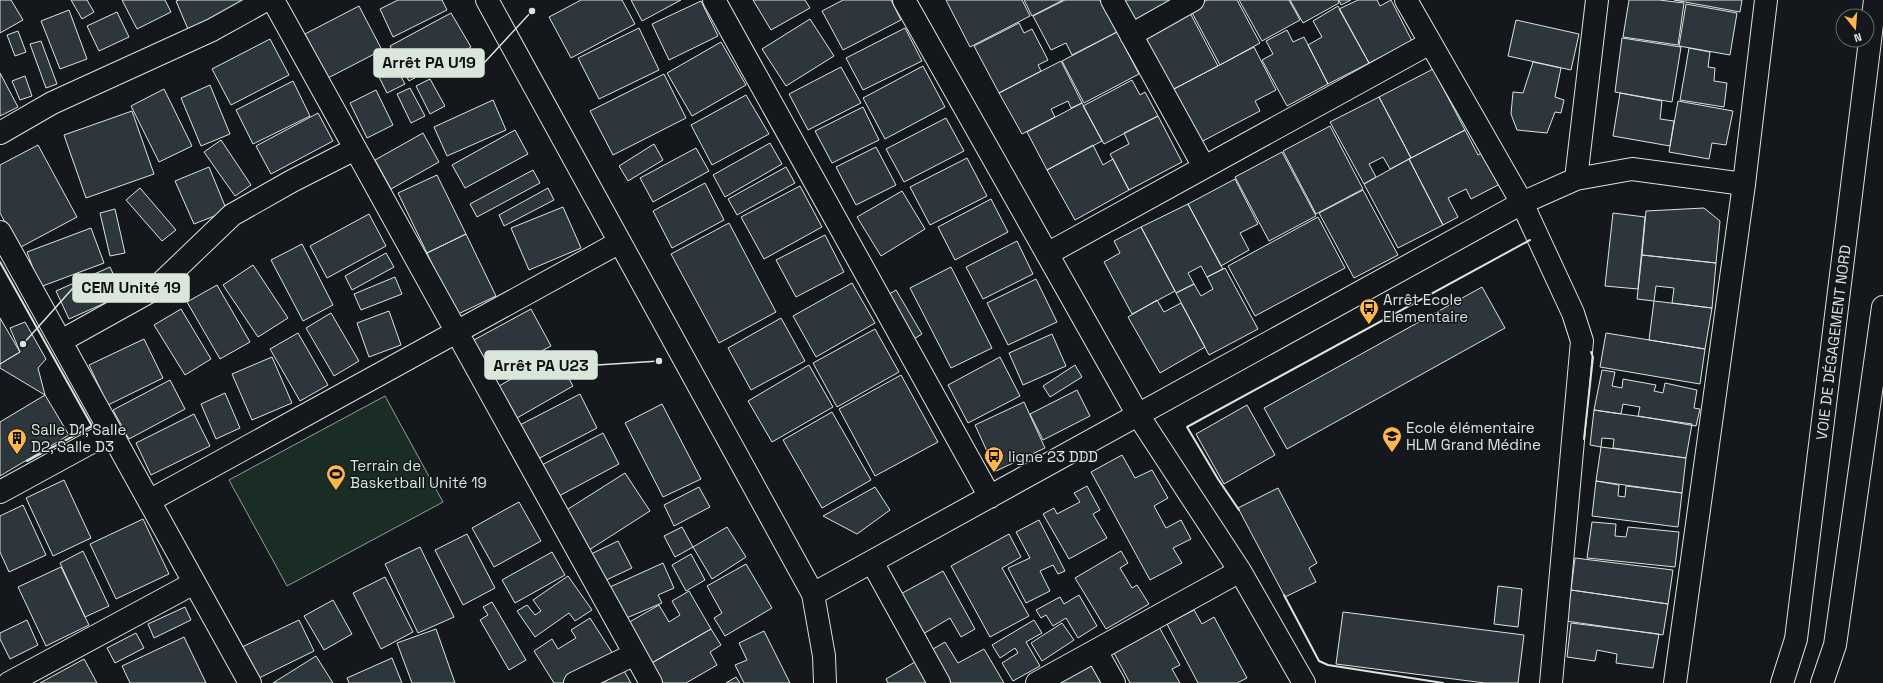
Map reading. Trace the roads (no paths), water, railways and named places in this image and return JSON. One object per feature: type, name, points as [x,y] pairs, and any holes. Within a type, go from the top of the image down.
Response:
[{"type":"main road","points":[[0,133],[52,103],[212,30],[266,0]]},
{"type":"main road","points":[[273,0],[651,683]]},
{"type":"main road","points":[[487,0],[813,594],[824,656],[825,683]]},
{"type":"main road","points":[[714,0],[990,497]]},
{"type":"main road","points":[[904,0],[1138,415],[1240,571],[1304,683]]},
{"type":"main road","points":[[1112,0],[1204,167]]},
{"type":"main road","points":[[1131,34],[1194,0]]},
{"type":"main road","points":[[1406,0],[1522,203],[1573,313],[1582,341],[1551,683]]},
{"type":"main road","points":[[1576,179],[1597,0]]},
{"type":"main road","points":[[1676,683],[1744,184],[1766,0]]},
{"type":"main road","name":"VOIE DE DÉGAGEMENT NORD","points":[[1782,683],[1796,639],[1875,0]]},
{"type":"main road","points":[[1047,254],[1430,43]]},
{"type":"main road","points":[[61,342],[160,284],[232,215],[292,181],[355,149]]},
{"type":"main road","points":[[813,594],[1522,203],[1576,179],[1632,169],[1744,184]]},
{"type":"main road","points":[[0,232],[250,683]]},
{"type":"main road","points":[[149,501],[620,242]]},
{"type":"main road","points":[[1822,683],[1835,645],[1883,307]]},
{"type":"main road","points":[[0,492],[110,432]]},
{"type":"main road","points":[[872,562],[939,683]]},
{"type":"main road","points":[[1038,683],[1240,571]]},
{"type":"main road","points":[[9,683],[194,583]]},
{"type":"main road","points":[[1096,651],[1114,683]]},
{"type":"main road","points":[[575,683],[635,654]]},
{"type":"place","name":"Arrêt PA U19","points":[[532,11]]},
{"type":"place","name":"Arrêt Ecole Elementaire","points":[[1369,325]]},
{"type":"place","name":"CEM Unité 19","points":[[23,344]]},
{"type":"place","name":"Arrêt PA U23","points":[[659,361]]},
{"type":"place","name":"Ecole élémentaire HLM Grand Médine","points":[[1392,453]]},
{"type":"place","name":"Salle D1, Salle D2, Salle D3","points":[[17,455]]},
{"type":"place","name":"ligne 23 DDD","points":[[994,473]]},
{"type":"place","name":"Terrain de Basketball Unité 19","points":[[336,491]]}]
